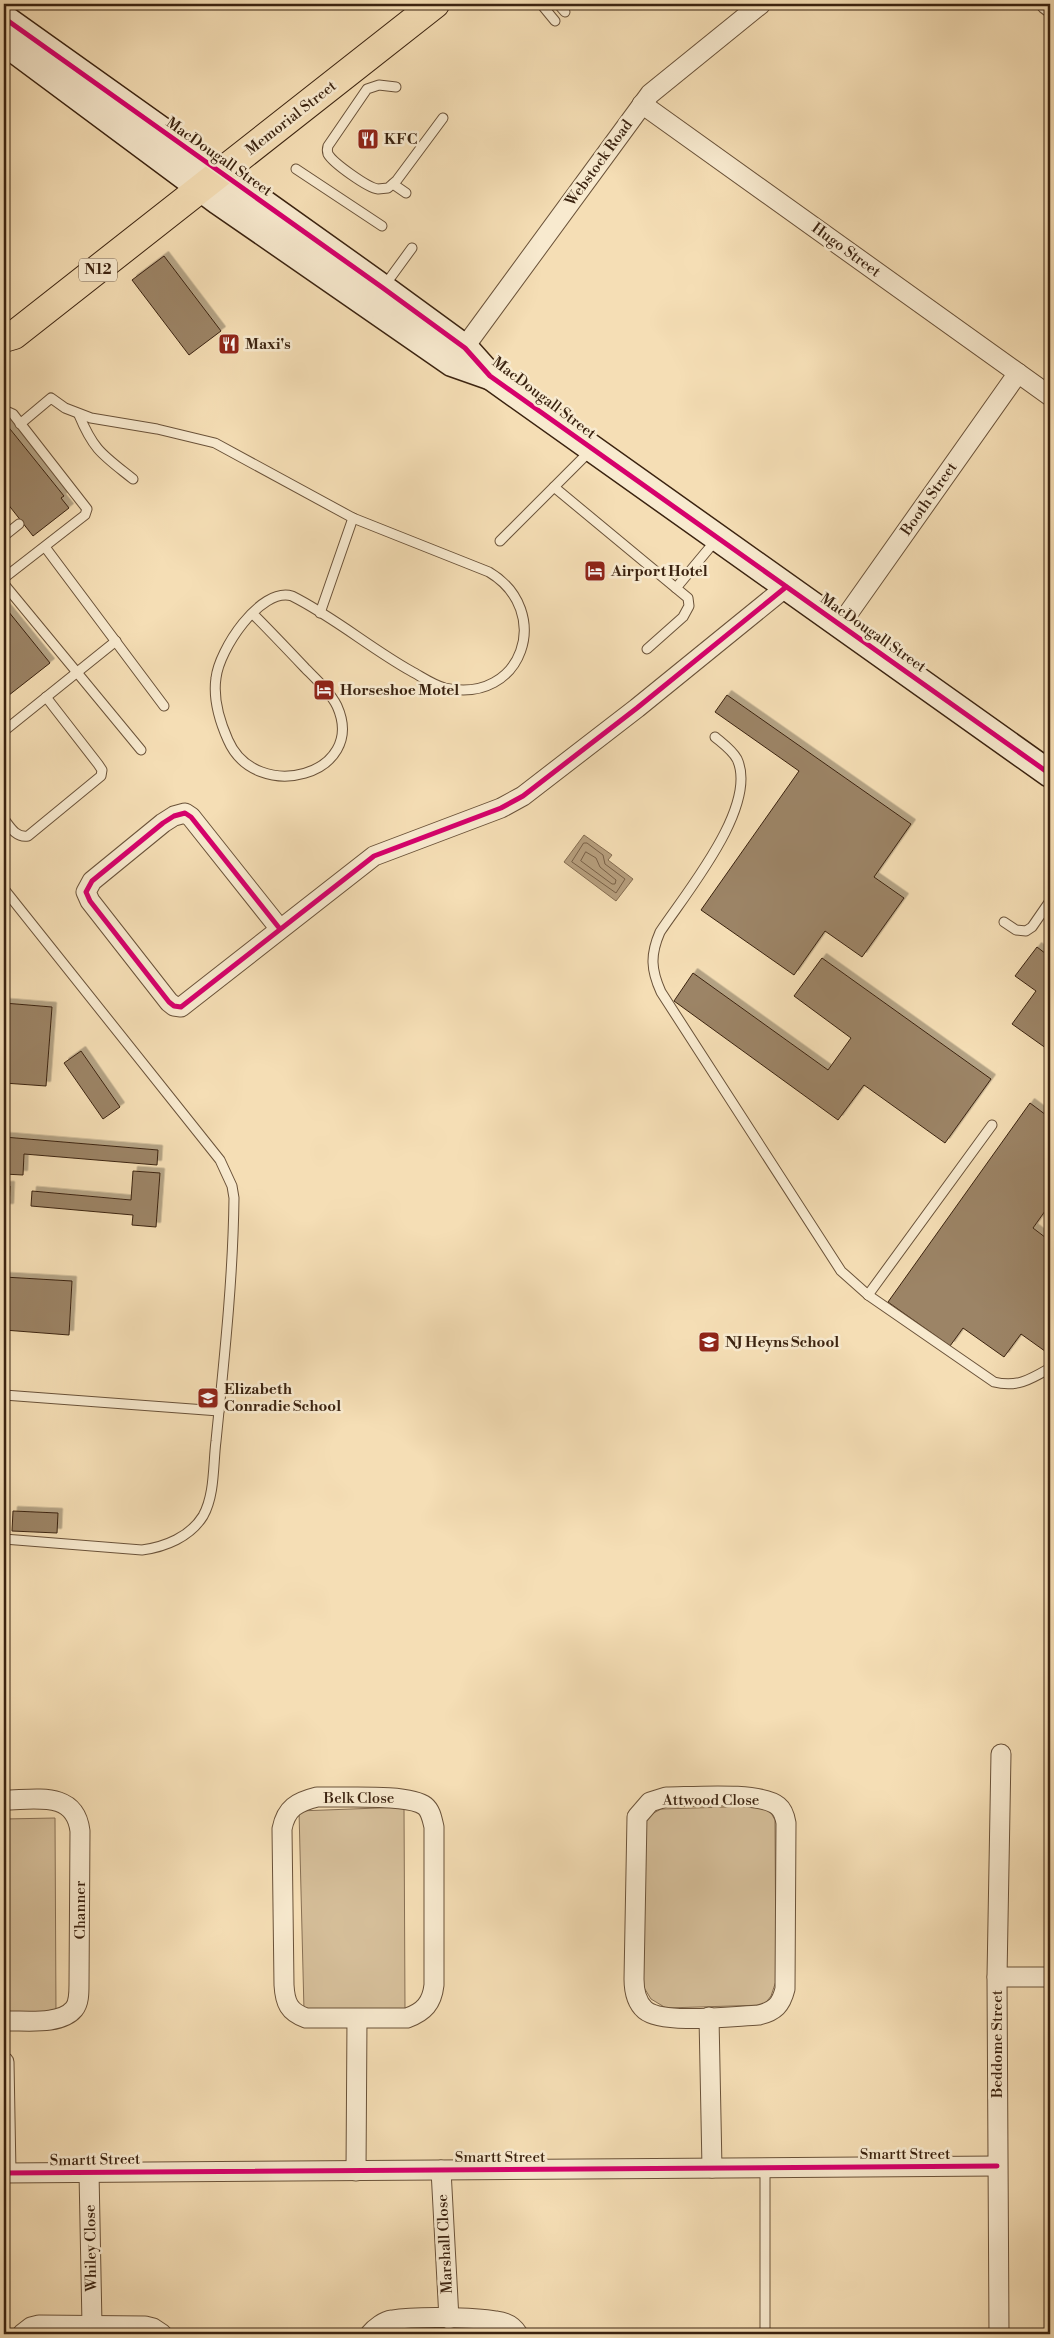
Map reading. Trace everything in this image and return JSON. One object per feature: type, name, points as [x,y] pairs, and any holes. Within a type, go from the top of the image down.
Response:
[{"type":"highway","name":"Memorial Street","points":[[4,338],[14,335],[405,4]]},
{"type":"highway","name":"Memorial Street","points":[[4,325],[435,4]]},
{"type":"street","name":"Webstock Road","points":[[458,355],[642,104],[658,87],[761,4]]},
{"type":"street","points":[[1046,4],[1050,7]]},
{"type":"street","name":"MacDougall Street","points":[[4,18],[204,176],[383,288],[458,355]]},
{"type":"street","name":"MacDougall Street","points":[[4,42],[204,176],[490,376],[1050,774]]},
{"type":"street","name":"Hugo Street","points":[[642,104],[1050,396]]},
{"type":"street","name":"Booth Street","points":[[840,625],[1018,373]]},
{"type":"street","points":[[280,929],[191,817],[185,813],[174,816],[162,824],[92,881],[86,892],[90,901],[169,1002],[177,1008],[184,1006],[374,856],[501,808],[523,796],[637,708],[786,587]]},
{"type":"street","name":"Beddome Street","points":[[999,2334],[997,1977],[1001,1754]]},
{"type":"street","name":"Belk Close","points":[[317,1797],[411,1799],[424,1806],[429,1812],[434,1827],[434,1986],[431,1999],[422,2012],[407,2018],[356,2019],[306,2018],[292,2012],[287,2004],[283,1956],[282,1829],[284,1819],[290,1808],[298,1803],[317,1797]]},
{"type":"street","name":"Attwood Close","points":[[666,1797],[750,1797],[766,1800],[779,1807],[786,1823],[786,1981],[784,1996],[776,2008],[768,2012],[709,2017],[672,2018],[655,2016],[642,2006],[635,1994],[637,1817],[650,1802],[666,1797]]},
{"type":"street","name":"Channer","points":[[4,1800],[61,1802],[72,1809],[79,1820],[80,1831],[79,1985],[77,2002],[74,2008],[62,2017],[4,2021]]},
{"type":"street","points":[[997,1977],[1050,1977]]},
{"type":"street","points":[[709,2017],[712,2168]]},
{"type":"street","points":[[356,2019],[356,2171]]},
{"type":"street","points":[[4,2062],[5,2173]]},
{"type":"street","name":"Smartt Street","points":[[5,2173],[997,2166]]},
{"type":"street","name":"Marshall Close","points":[[441,2170],[449,2319]]},
{"type":"street","name":"Whiley Close","points":[[89,2172],[92,2325]]},
{"type":"street","points":[[370,2334],[378,2327],[392,2320],[449,2319],[497,2321],[514,2328],[518,2334]]},
{"type":"street","points":[[22,2334],[31,2327],[39,2325],[145,2326],[153,2328],[162,2334]]},
{"type":"lane","points":[[541,4],[555,21]]},
{"type":"lane","points":[[558,4],[565,12]]},
{"type":"lane","points":[[396,86],[379,85],[367,89],[330,140],[327,149],[332,158],[366,185],[378,190],[393,184],[443,118]]},
{"type":"lane","points":[[296,170],[382,226]]},
{"type":"lane","points":[[393,184],[406,193]]},
{"type":"lane","points":[[383,288],[412,248]]},
{"type":"lane","points":[[20,424],[51,398],[79,415],[157,429],[215,443],[353,518],[490,572],[508,585],[516,596],[524,615],[524,632],[519,655],[507,675],[490,686],[466,691],[442,687],[400,665],[292,596],[279,594],[269,598],[253,614],[228,645],[218,665],[216,699],[228,741],[241,762],[261,773],[284,777],[307,772],[328,762],[339,747],[343,733],[340,713],[328,693],[253,614]]},
{"type":"lane","points":[[4,410],[11,412],[87,509],[85,515],[4,578]]},
{"type":"lane","points":[[79,415],[90,440],[98,450],[133,478]]},
{"type":"lane","points":[[500,542],[592,449]]},
{"type":"lane","points":[[554,487],[688,598],[688,609],[683,617],[647,649]]},
{"type":"lane","points":[[320,613],[353,518]]},
{"type":"lane","points":[[4,536],[19,524]]},
{"type":"lane","points":[[676,588],[717,538]]},
{"type":"lane","points":[[45,547],[164,706]]},
{"type":"lane","points":[[4,584],[141,750]]},
{"type":"lane","points":[[4,731],[116,641]]},
{"type":"lane","points":[[4,819],[14,832],[20,836],[28,836],[101,776],[102,770],[98,764],[46,697]]},
{"type":"lane","points":[[715,737],[735,755],[739,766],[740,781],[737,806],[727,832],[660,932],[652,952],[653,973],[661,992],[841,1271],[868,1295],[994,1382],[1011,1385],[1021,1384],[1050,1368]]},
{"type":"lane","points":[[4,889],[220,1160],[232,1186],[234,1212],[219,1411],[208,1504],[203,1516],[180,1538],[161,1547],[142,1550],[4,1539]]},
{"type":"lane","points":[[1004,922],[1016,930],[1026,931],[1032,927],[1050,901]]},
{"type":"lane","points":[[868,1295],[992,1125]]},
{"type":"lane","points":[[4,1395],[219,1411]]},
{"type":"lane","points":[[765,2168],[765,2334]]},
{"type":"shaded area","points":[[760,1806],[771,1813],[775,1820],[776,1981],[771,1996],[764,2005],[666,2008],[651,1999],[643,1986],[645,1822],[650,1815],[661,1809]]},
{"type":"shaded area","points":[[404,1807],[405,2009],[304,2011],[299,1811]]},
{"type":"shaded area","points":[[55,1818],[56,2015],[4,2016],[4,1819]]},
{"type":"water","points":[[584,835],[612,855],[608,860],[633,879],[616,901],[564,862]]},
{"type":"building","points":[[164,256],[221,331],[189,355],[132,280]]},
{"type":"building","points":[[6,424],[64,496],[61,498],[69,508],[33,536],[7,503],[4,506],[4,425]]},
{"type":"building","points":[[4,606],[50,663],[4,699]]},
{"type":"building","points":[[727,695],[911,824],[874,877],[904,898],[862,957],[825,931],[794,975],[701,910],[799,771],[715,712]]},
{"type":"building","points":[[1037,947],[1050,957],[1050,1051],[1012,1024],[1036,991],[1015,976]]},
{"type":"building","points":[[822,958],[991,1079],[945,1143],[864,1085],[838,1120],[674,1001],[693,973],[828,1070],[851,1038],[794,996]]},
{"type":"building","points":[[4,1003],[52,1007],[46,1086],[4,1083]]},
{"type":"building","points":[[81,1051],[120,1107],[103,1119],[64,1063]]},
{"type":"building","points":[[1030,1103],[1050,1118],[1050,1204],[1033,1228],[1050,1241],[1050,1352],[1049,1354],[1021,1334],[1004,1357],[963,1328],[950,1346],[888,1302]]},
{"type":"building","points":[[4,1137],[158,1150],[157,1165],[24,1154],[23,1175],[4,1174]]},
{"type":"building","points":[[133,1171],[160,1173],[156,1227],[132,1225],[133,1215],[31,1206],[32,1191],[131,1200]]},
{"type":"building","points":[[4,1186],[10,1186],[9,1208],[4,1208]]},
{"type":"building","points":[[4,1277],[72,1281],[69,1335],[4,1330]]},
{"type":"building","points":[[13,1511],[58,1513],[57,1533],[12,1531]]},
{"type":"cycle path","points":[[4,18],[465,348],[490,376],[1050,774]]},
{"type":"cycle path","points":[[280,929],[191,817],[185,813],[174,816],[163,823],[92,881],[86,892],[90,901],[169,1002],[174,1006],[181,1007],[374,856],[501,808],[523,796],[637,708],[786,587]]},
{"type":"cycle path","points":[[4,2173],[997,2166]]},
{"type":"place","name":"KFC","points":[[368,139]]},
{"type":"place","name":"Maxi's","points":[[229,344]]},
{"type":"place","name":"Airport Hotel","points":[[595,571]]},
{"type":"place","name":"Horseshoe Motel","points":[[324,690]]},
{"type":"place","name":"NJ Heyns School","points":[[709,1342]]},
{"type":"place","name":"Elizabeth Conradie School","points":[[208,1398]]}]
